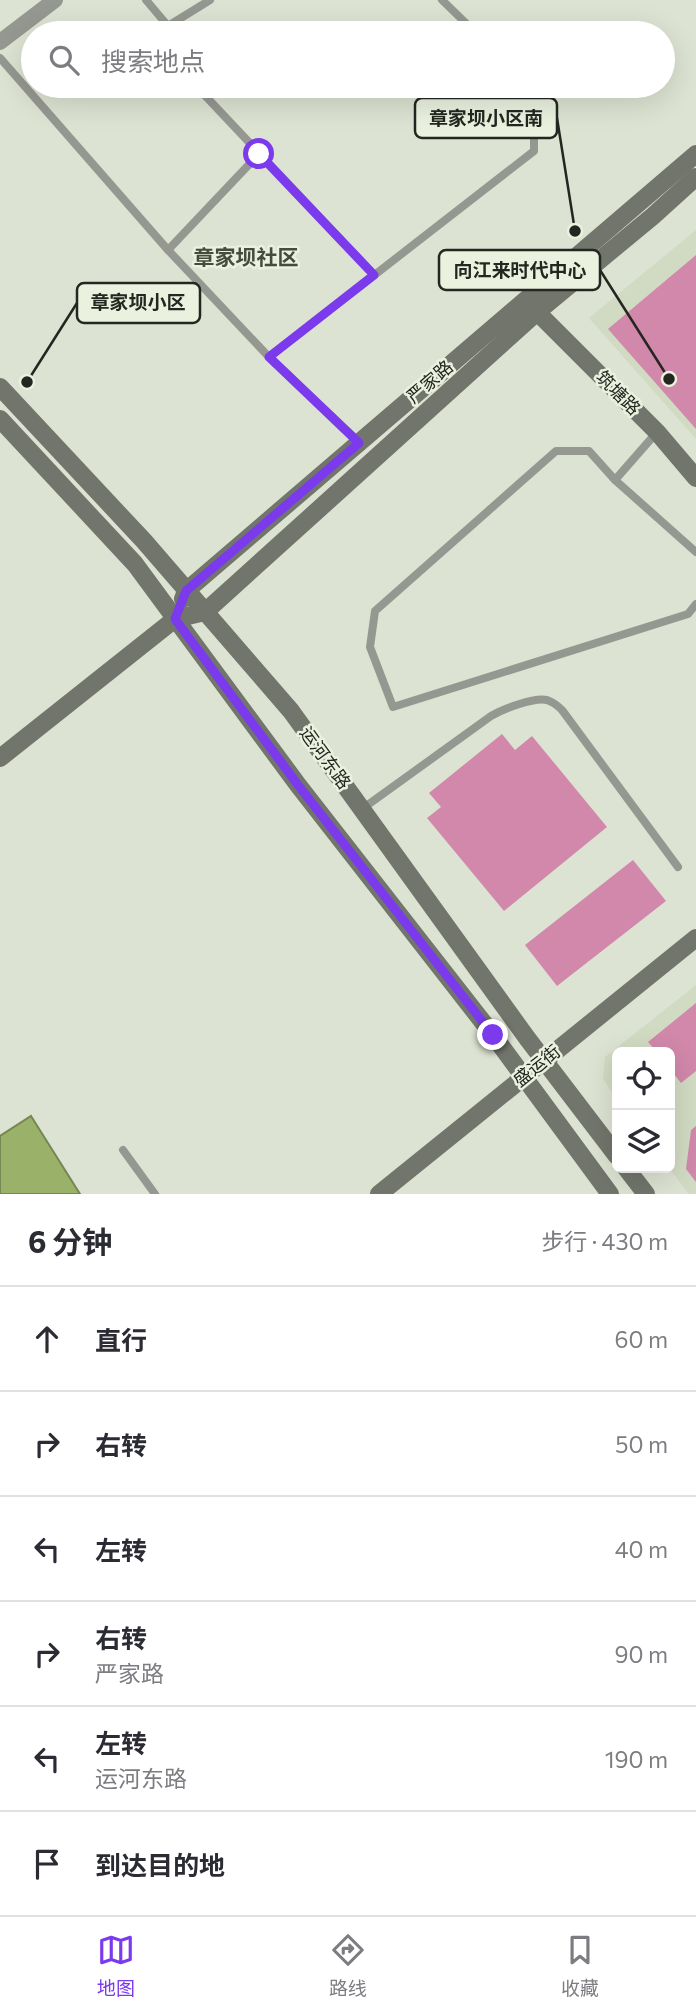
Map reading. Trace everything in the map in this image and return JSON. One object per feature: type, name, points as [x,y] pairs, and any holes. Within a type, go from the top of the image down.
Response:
[{"type":"street","points":[[28,21],[55,0]]},
{"type":"street","points":[[0,42],[21,26]]},
{"type":"street","name":"严家路","points":[[175,619],[186,591],[696,154]]},
{"type":"street","name":"严家路","points":[[0,758],[175,619],[205,612],[537,312],[696,177]]},
{"type":"street","name":"筑塘路","points":[[537,312],[657,432],[696,478]]},
{"type":"street","name":"运河东路","points":[[0,387],[144,541],[290,711],[612,1149]]},
{"type":"street","name":"运河东路","points":[[0,419],[135,564],[298,785],[524,1077],[610,1194]]},
{"type":"street","name":"盛运街","points":[[379,1194],[696,937]]},
{"type":"street","points":[[630,1173],[646,1194]]},
{"type":"lane","points":[[146,0],[163,21]]},
{"type":"lane","points":[[182,21],[210,0]]},
{"type":"lane","points":[[442,0],[464,21]]},
{"type":"lane","points":[[0,58],[21,82]]},
{"type":"lane","points":[[35,98],[169,250],[269,357],[359,443]]},
{"type":"lane","points":[[207,98],[374,275]]},
{"type":"lane","points":[[269,357],[534,151],[534,113],[523,98]]},
{"type":"lane","points":[[169,250],[259,154]]},
{"type":"lane","points":[[615,480],[657,432]]},
{"type":"lane","points":[[696,552],[615,480],[589,451],[556,451],[375,611],[370,647],[393,707],[688,614],[696,604]]},
{"type":"lane","points":[[362,809],[503,709],[540,700],[550,701],[562,710],[678,867]]},
{"type":"lane","points":[[123,1150],[155,1194]]},
{"type":"shaded area","points":[[696,230],[696,439],[589,318]]},
{"type":"shaded area","points":[[696,985],[696,1194],[689,1194],[673,1173],[675,1173],[675,1047],[618,1047]]},
{"type":"shaded area","points":[[612,1051],[612,1092],[603,1079],[605,1057]]},
{"type":"shaded area","points":[[31,1116],[80,1194],[0,1194],[0,1136]]},
{"type":"building","points":[[696,255],[696,429],[608,329]]},
{"type":"building","points":[[502,734],[515,750],[532,736],[607,827],[504,911],[427,818],[441,807],[429,793]]},
{"type":"building","points":[[633,860],[666,901],[557,986],[525,945]]},
{"type":"building","points":[[696,1003],[696,1071],[681,1083],[675,1075],[675,1047],[652,1047],[648,1042]]},
{"type":"building","points":[[696,1126],[696,1182],[686,1169],[691,1130]]},
{"type":"place","name":"章家坝小区南","points":[[575,231]]},
{"type":"place","name":"向江来时代中心","points":[[669,379]]},
{"type":"place","name":"章家坝小区","points":[[27,382]]},
{"type":"district","name":"章家坝社区","points":[[246,258]]},
{"type":"route","points":[[259,154],[374,275],[269,357],[359,443],[186,591],[175,619],[298,785],[493,1035]]}]
